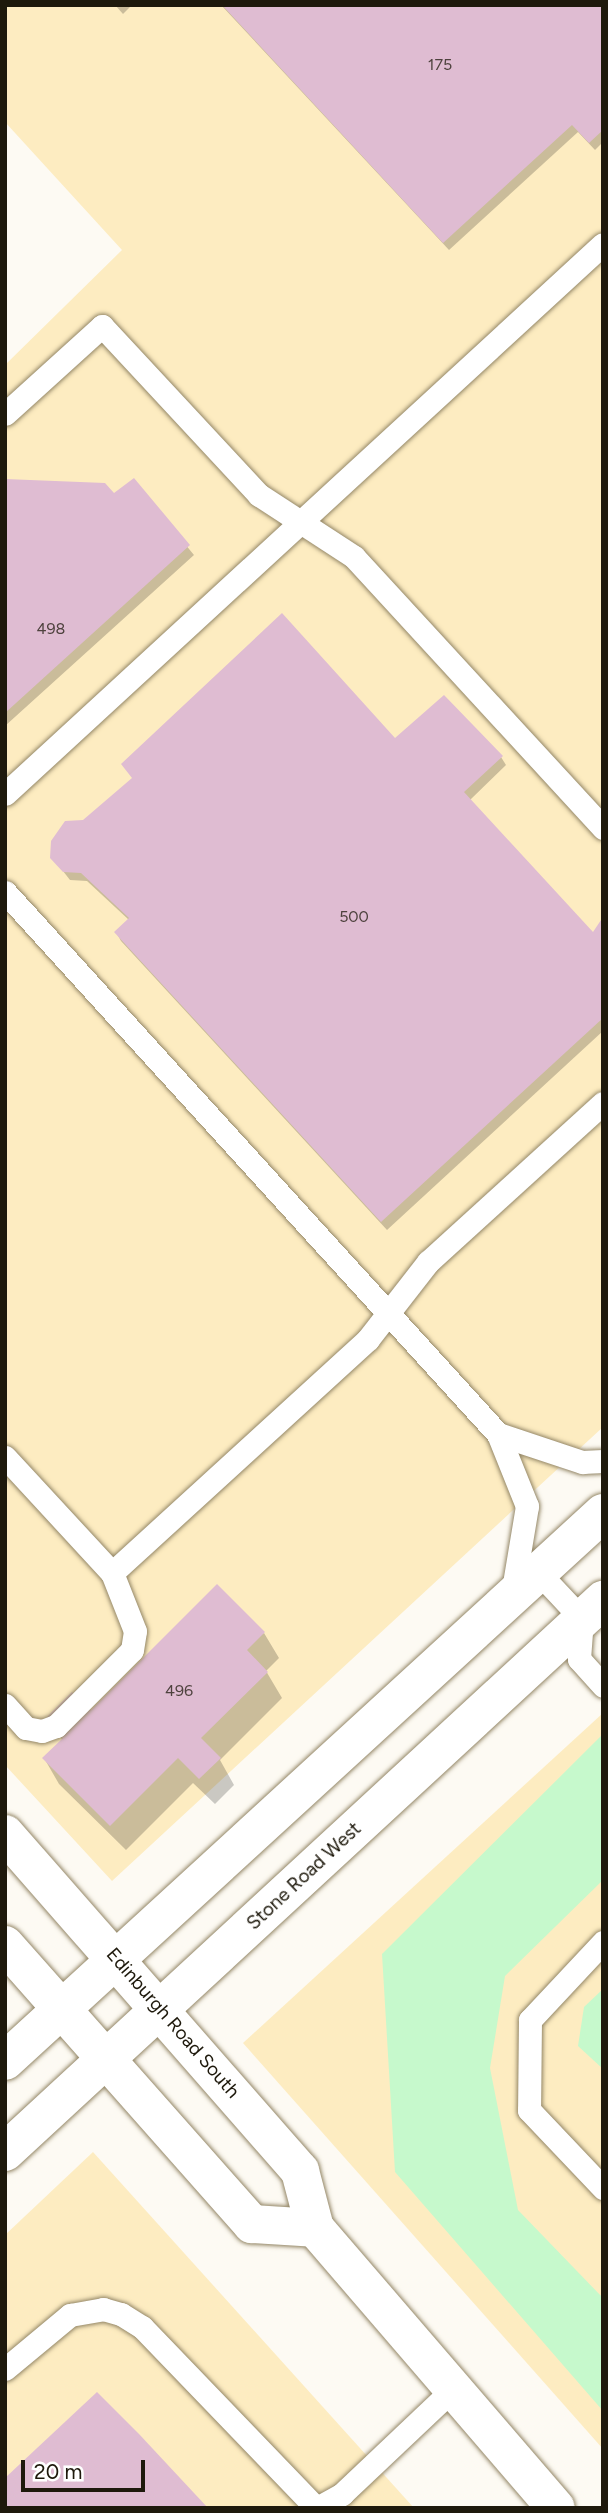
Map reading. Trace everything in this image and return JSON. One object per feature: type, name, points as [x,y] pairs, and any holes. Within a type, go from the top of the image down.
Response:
[{"type":"main road","points":[[5,2062],[603,1513]]},
{"type":"main road","name":"Stone Road West","points":[[5,2152],[596,1612]]},
{"type":"main road","name":"Edinburgh Road South","points":[[5,1834],[162,2008],[300,2171],[315,2228],[556,2508]]},
{"type":"main road","points":[[5,1945],[252,2224],[315,2228]]},
{"type":"lane","points":[[5,794],[303,524],[603,244]]},
{"type":"lane","points":[[5,414],[102,326],[259,495],[354,557],[603,828]]},
{"type":"lane","points":[[5,892],[498,1434],[527,1506],[525,1584],[596,1612],[579,1659],[603,1686]]},
{"type":"lane","points":[[112,1573],[359,1348],[428,1262],[603,1103]]},
{"type":"lane","points":[[498,1434],[582,1462],[603,1461]]},
{"type":"lane","points":[[5,1457],[112,1573],[135,1631],[132,1650],[56,1726],[26,1728],[5,1705]]},
{"type":"lane","points":[[603,1942],[530,2020],[529,2110],[603,2188]]},
{"type":"lane","points":[[5,2369],[70,2315],[103,2309],[121,2314],[142,2327],[316,2508],[342,2494],[454,2388]]},
{"type":"shaded area","points":[[5,5],[603,5],[603,1427],[112,1881],[5,1765],[5,365],[122,250],[5,122]]},
{"type":"shaded area","points":[[603,1713],[603,2449],[243,2043]]},
{"type":"shaded area","points":[[93,2152],[414,2508],[5,2508],[5,2235]]},
{"type":"green space","points":[[603,1734],[603,1880],[505,1976],[490,2068],[518,2210],[603,2298],[603,2411],[395,2172],[382,1954]]},
{"type":"green space","points":[[603,1989],[603,2069],[578,2046],[584,2007]]},
{"type":"building","points":[[222,5],[603,5],[603,130],[589,143],[572,125],[443,243]]},
{"type":"building","points":[[134,478],[190,545],[5,713],[5,479],[105,483],[114,493]]},
{"type":"building","points":[[282,613],[395,738],[444,695],[503,756],[464,792],[593,932],[603,917],[603,1018],[381,1222],[114,932],[129,918],[81,873],[63,872],[50,858],[51,841],[65,821],[83,820],[132,778],[121,764]]},
{"type":"building","points":[[217,1584],[265,1632],[247,1650],[268,1672],[201,1738],[221,1758],[199,1779],[178,1758],[110,1826],[42,1758],[63,1738],[44,1720],[72,1692],[91,1710]]},
{"type":"building","points":[[97,2392],[208,2508],[5,2508],[5,2478]]}]
